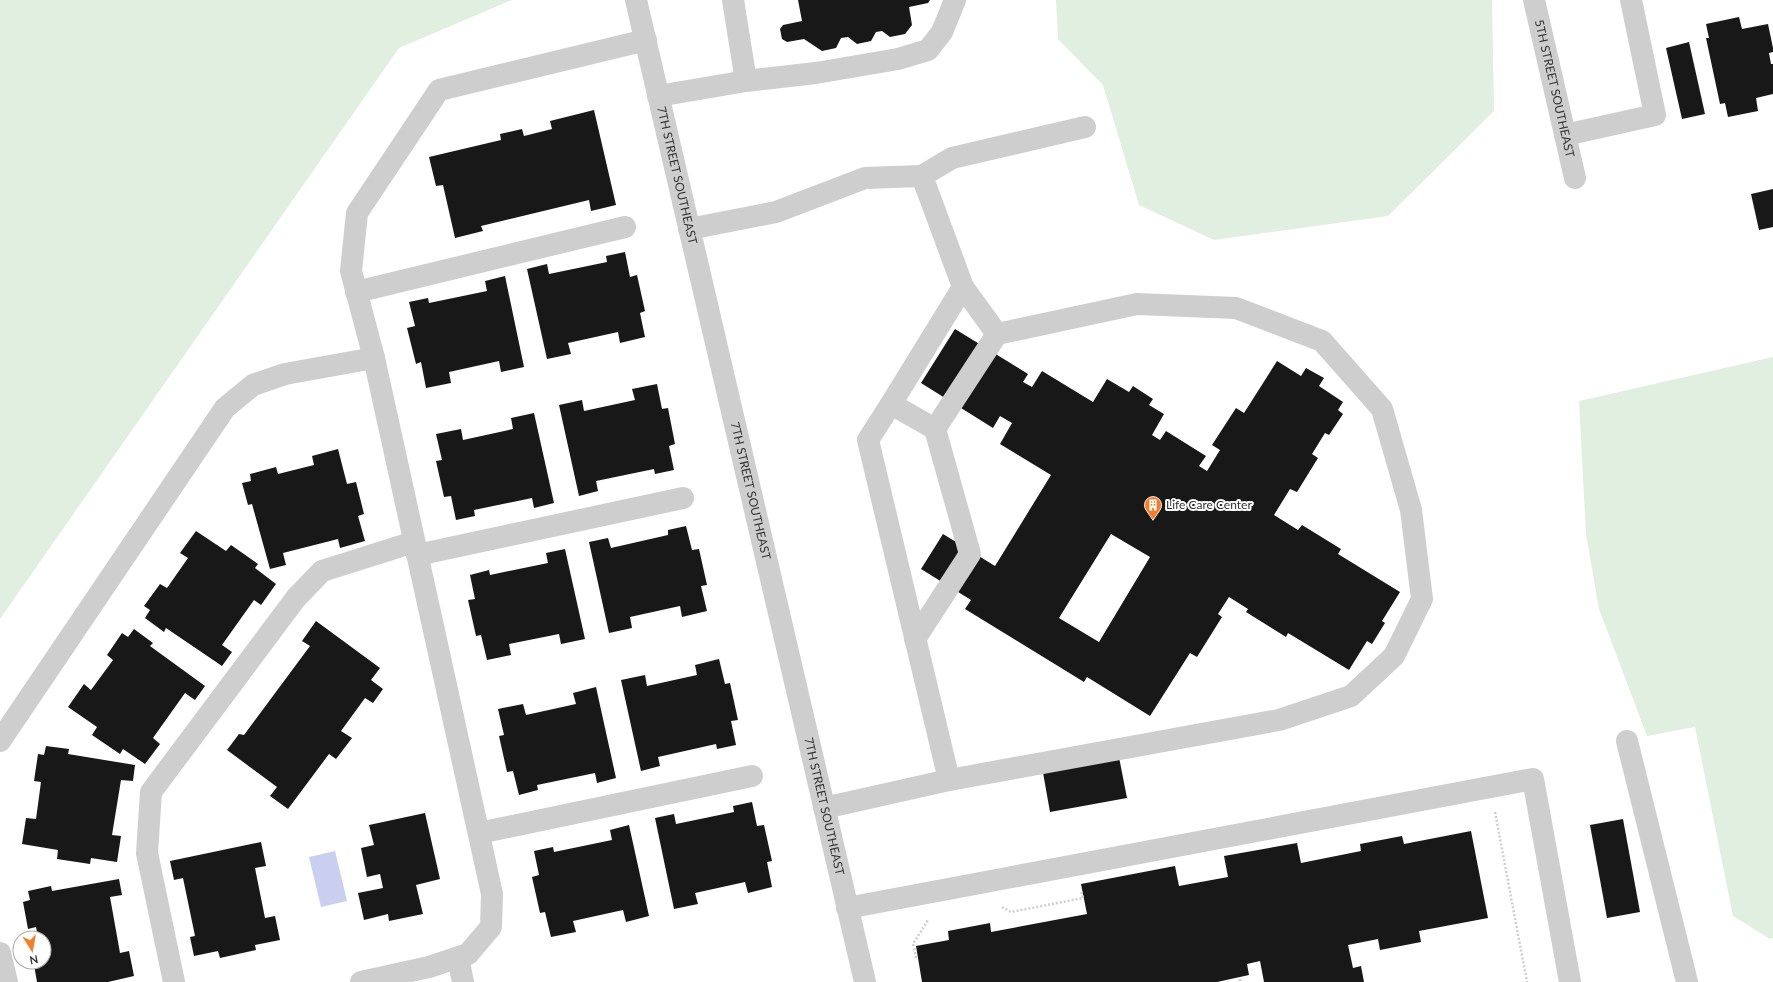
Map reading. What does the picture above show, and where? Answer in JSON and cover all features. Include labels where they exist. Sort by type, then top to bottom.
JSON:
[{"type":"street","name":"7TH STREET SOUTHEAST","points":[[636,0],[864,982]]},
{"type":"street","points":[[732,0],[746,81]]},
{"type":"street","points":[[658,96],[746,81],[816,73],[898,59],[928,50],[942,32],[956,0]]},
{"type":"street","name":"5TH STREET SOUTHEAST","points":[[1534,0],[1575,178]]},
{"type":"street","points":[[1565,135],[1655,115],[1631,0]]},
{"type":"street","points":[[361,982],[429,967],[468,954],[491,928],[492,894],[374,358],[351,271],[357,213],[439,90],[646,40]]},
{"type":"street","points":[[689,229],[776,212],[865,178],[922,176],[952,158],[1085,127]]},
{"type":"street","points":[[922,176],[963,288],[997,334]]},
{"type":"street","points":[[356,292],[625,227]]},
{"type":"street","points":[[949,780],[868,440],[963,288]]},
{"type":"street","points":[[824,808],[949,780],[1279,720],[1351,696],[1394,656],[1422,599],[1411,510],[1382,409],[1322,341],[1236,308],[1136,304],[997,334],[934,429]]},
{"type":"street","points":[[0,741],[225,408],[253,385],[285,374],[374,358]]},
{"type":"street","points":[[891,404],[934,429],[970,554],[915,639]]},
{"type":"street","points":[[174,982],[147,852],[151,792],[296,598],[322,571],[416,549],[683,498]]},
{"type":"street","points":[[1627,741],[1687,982]]},
{"type":"street","points":[[479,833],[752,776]]},
{"type":"street","points":[[847,908],[1533,779],[1570,982]]},
{"type":"street","points":[[0,952],[7,982]]},
{"type":"street","points":[[458,958],[463,982]]},
{"type":"path","points":[[1494,805],[1527,982]]},
{"type":"path","points":[[998,904],[1011,912],[1083,898],[1080,886]]},
{"type":"path","points":[[916,958],[913,944],[930,918]]},
{"type":"green space","points":[[0,0],[512,0],[399,48],[0,619]]},
{"type":"green space","points":[[1056,0],[1492,0],[1494,111],[1388,216],[1214,240],[1139,205],[1103,85],[1058,39]]},
{"type":"green space","points":[[1773,357],[1773,938],[1770,939],[1733,916],[1695,727],[1647,736],[1599,609],[1586,534],[1579,401]]},
{"type":"water","points":[[335,851],[347,901],[321,907],[309,857]]},
{"type":"building","points":[[798,0],[930,0],[928,3],[909,7],[912,25],[905,34],[890,37],[882,31],[876,32],[871,41],[857,44],[848,37],[841,38],[836,48],[822,51],[804,39],[787,42],[782,39],[780,29],[783,25],[802,21]]},
{"type":"building","points":[[1739,17],[1742,29],[1768,24],[1773,48],[1773,52],[1769,53],[1771,64],[1773,64],[1773,94],[1756,98],[1758,111],[1728,117],[1725,103],[1720,104],[1706,38],[1709,38],[1706,24]]},
{"type":"building","points":[[1689,42],[1705,114],[1682,119],[1666,48]]},
{"type":"building","points":[[594,110],[616,205],[591,211],[589,200],[481,226],[483,231],[455,238],[443,185],[436,186],[429,157],[501,140],[500,134],[522,129],[524,136],[552,129],[550,121]]},
{"type":"building","points":[[1773,189],[1773,227],[1759,230],[1751,194]]},
{"type":"building","points":[[625,252],[630,277],[637,275],[645,311],[640,313],[645,337],[620,343],[618,332],[568,343],[571,354],[547,359],[527,269],[547,264],[549,274],[607,262],[606,256]]},
{"type":"building","points":[[505,276],[524,367],[501,372],[499,361],[449,372],[451,383],[426,388],[421,362],[416,364],[407,328],[415,326],[409,302],[428,298],[429,303],[487,291],[485,281]]},
{"type":"building","name":"Life Care Center","points":[[955,329],[1028,374],[1023,382],[1032,387],[1042,371],[1093,402],[1107,379],[1129,392],[1133,386],[1153,399],[1149,405],[1164,414],[1152,435],[1160,440],[1166,431],[1206,456],[1199,466],[1207,471],[1220,450],[1212,445],[1236,408],[1244,413],[1277,361],[1301,376],[1306,368],[1324,378],[1319,386],[1343,402],[1338,410],[1343,414],[1329,435],[1325,433],[1312,454],[1318,458],[1297,492],[1290,489],[1274,515],[1298,530],[1302,525],[1341,549],[1338,554],[1400,592],[1382,621],[1385,623],[1372,644],[1367,641],[1349,670],[1288,633],[1286,637],[1246,612],[1248,609],[1229,597],[1218,614],[1222,617],[1197,657],[1190,653],[1150,716],[1087,677],[1084,682],[965,609],[971,600],[921,569],[943,534],[995,566],[1051,475],[1000,444],[1012,423],[1000,416],[993,428],[921,383]],"holes":[[[1111,534],[1150,557],[1099,642],[1059,618]]]},
{"type":"building","points":[[657,384],[662,409],[668,408],[675,444],[669,446],[674,470],[655,474],[654,469],[596,481],[598,491],[579,496],[559,405],[582,400],[584,411],[635,400],[632,389]]},
{"type":"building","points":[[534,413],[554,503],[534,508],[532,498],[474,510],[475,516],[456,520],[451,496],[444,497],[436,461],[442,460],[436,434],[461,429],[463,440],[513,429],[511,418]]},
{"type":"building","points":[[338,449],[347,484],[356,482],[364,514],[358,516],[365,541],[340,548],[338,539],[283,553],[286,565],[270,569],[252,504],[248,505],[242,483],[251,481],[250,474],[276,467],[278,474],[314,465],[312,456]]},
{"type":"building","points":[[686,526],[692,550],[699,549],[707,585],[701,586],[707,611],[682,617],[680,606],[630,617],[632,628],[609,633],[589,542],[608,538],[611,548],[668,535],[668,530]]},
{"type":"building","points":[[196,531],[226,551],[231,545],[258,564],[255,568],[276,584],[261,605],[254,600],[222,645],[232,652],[222,666],[166,628],[164,632],[145,618],[150,610],[144,606],[160,584],[167,588],[188,558],[180,553]]},
{"type":"building","points":[[565,549],[585,639],[561,644],[559,634],[509,644],[511,655],[487,660],[481,635],[476,636],[468,600],[475,599],[470,575],[489,570],[490,575],[548,563],[546,553]]},
{"type":"building","points":[[316,621],[380,668],[371,680],[383,689],[373,703],[365,698],[341,731],[352,738],[336,759],[329,754],[288,809],[270,796],[277,787],[227,750],[239,734],[244,735],[310,646],[302,641]]},
{"type":"building","points":[[134,629],[153,643],[150,646],[205,686],[195,700],[185,693],[153,738],[160,744],[145,764],[123,749],[120,754],[92,735],[97,727],[68,707],[84,684],[91,690],[113,660],[107,655],[122,633],[128,637]]},
{"type":"building","points":[[719,659],[725,684],[730,683],[738,720],[731,721],[736,745],[717,749],[716,744],[658,757],[660,766],[641,771],[621,680],[645,675],[647,686],[697,675],[695,665]]},
{"type":"building","points":[[596,687],[616,778],[597,783],[595,773],[537,785],[538,790],[519,795],[513,771],[507,772],[499,736],[504,735],[498,709],[523,704],[526,715],[576,704],[573,693]]},
{"type":"building","points":[[46,746],[69,749],[68,754],[135,765],[133,781],[121,780],[112,835],[121,836],[117,862],[91,858],[90,864],[57,859],[58,850],[22,844],[26,818],[36,819],[41,782],[34,781],[38,754],[44,755]]},
{"type":"building","points":[[1118,752],[1127,798],[1050,812],[1042,767]]},
{"type":"building","points":[[752,802],[757,826],[764,825],[772,861],[767,862],[772,887],[748,893],[745,882],[695,893],[698,904],[674,909],[655,818],[674,814],[676,824],[734,812],[733,806]]},
{"type":"building","points":[[425,813],[440,879],[416,885],[423,914],[389,921],[388,914],[364,920],[358,893],[383,888],[380,874],[367,877],[361,848],[374,845],[369,825]]},
{"type":"building","points":[[1623,819],[1640,912],[1607,918],[1590,825]]},
{"type":"building","points":[[629,825],[649,916],[626,922],[623,910],[573,921],[576,932],[551,937],[545,912],[540,913],[532,877],[539,875],[534,851],[553,847],[554,852],[612,840],[610,830]]},
{"type":"building","points":[[1471,831],[1488,918],[1419,931],[1421,942],[1380,950],[1378,939],[1348,945],[1353,968],[1361,966],[1364,982],[1264,982],[1260,961],[1247,964],[1249,975],[1217,982],[922,982],[916,946],[949,940],[948,931],[990,923],[991,932],[1087,914],[1081,884],[1175,866],[1179,886],[1228,877],[1224,856],[1297,843],[1301,863],[1361,851],[1360,844],[1402,836],[1404,844]]},
{"type":"building","points":[[261,842],[266,866],[255,868],[265,918],[275,916],[280,940],[255,945],[256,950],[220,958],[218,951],[194,956],[190,937],[195,936],[183,878],[174,880],[170,861]]},
{"type":"building","points":[[119,879],[122,895],[110,897],[120,953],[129,951],[134,976],[108,982],[37,982],[35,970],[52,970],[52,930],[37,930],[36,927],[28,929],[23,902],[30,900],[28,891],[51,886],[52,891]]},
{"type":"place","name":"Life Care Center","points":[[1153,520]]}]
